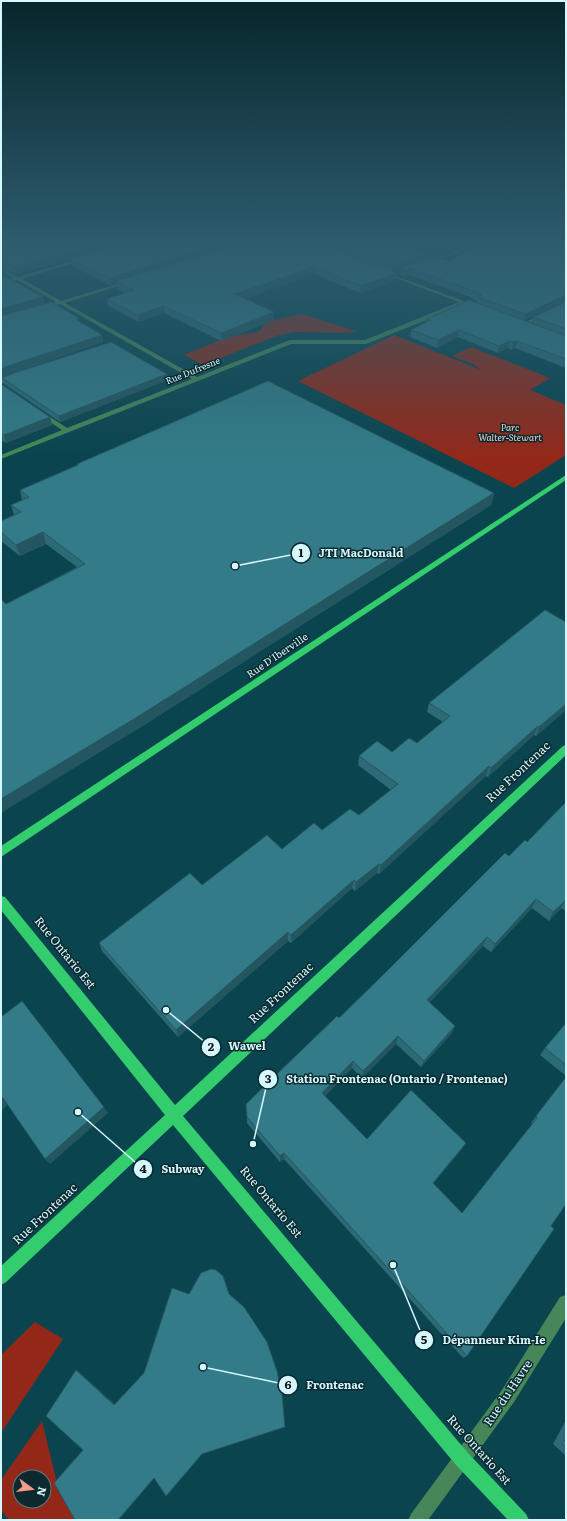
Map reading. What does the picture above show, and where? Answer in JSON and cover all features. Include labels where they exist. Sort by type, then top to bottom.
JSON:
[{"type":"main road","name":"Rue D'Iberville","points":[[1,852],[566,477]]},
{"type":"main road","name":"Rue Frontenac","points":[[1,1277],[566,749]]},
{"type":"main road","name":"Rue Ontario Est","points":[[1,901],[174,1115],[462,1458],[520,1520]]},
{"type":"street","points":[[82,316],[121,340],[197,379]]},
{"type":"street","name":"Rue Dufresne","points":[[1,456],[290,342],[366,342],[431,316]]},
{"type":"street","points":[[531,328],[520,324],[539,316]]},
{"type":"street","points":[[1,382],[24,372]]},
{"type":"street","points":[[34,408],[67,431]]},
{"type":"street","name":"Rue du Havre","points":[[417,1520],[508,1396],[566,1303]]},
{"type":"green space","points":[[293,316],[308,316],[356,331],[350,333],[294,332],[279,335],[203,365],[184,355],[230,336],[254,333],[261,330],[264,324]]},
{"type":"green space","name":"Parc Walter-Stewart","points":[[394,335],[481,370],[473,364],[452,356],[471,347],[550,378],[530,390],[566,405],[566,455],[514,488],[298,381]]},
{"type":"green space","points":[[35,1322],[63,1339],[1,1433],[1,1355]]},
{"type":"green space","points":[[42,1421],[57,1483],[78,1520],[9,1520],[1,1510],[1,1480]]},
{"type":"building","points":[[1,316],[75,316],[79,318],[77,320],[102,335],[1,369]]},
{"type":"building","points":[[185,316],[264,316],[221,333]]},
{"type":"building","points":[[433,316],[512,316],[566,336],[566,359],[517,341],[509,341],[499,346],[459,330],[438,340],[411,330],[430,320],[426,319]]},
{"type":"building","points":[[566,316],[566,329],[533,317]]},
{"type":"building","points":[[111,342],[167,374],[59,416],[2,378],[11,374]]},
{"type":"building","points":[[268,381],[494,493],[134,719],[1,799],[1,599],[6,604],[85,564],[43,532],[16,545],[1,532],[1,521],[21,512],[11,505],[29,497],[20,490]]},
{"type":"building","points":[[1,384],[50,417],[4,435],[1,433]]},
{"type":"building","points":[[545,610],[566,622],[566,704],[539,727],[538,726],[491,768],[489,766],[381,865],[379,864],[356,882],[354,880],[291,935],[288,932],[176,1030],[99,943],[190,873],[202,885],[267,835],[282,849],[314,823],[322,830],[350,809],[359,815],[398,784],[359,756],[377,741],[392,752],[409,738],[417,743],[450,716],[429,703]]},
{"type":"building","points":[[566,802],[566,900],[553,912],[536,899],[495,944],[487,937],[427,1000],[455,1026],[424,1061],[398,1036],[363,1071],[353,1061],[322,1093],[367,1139],[411,1090],[466,1143],[433,1183],[462,1213],[537,1118],[536,1116],[566,1077],[566,1204],[551,1226],[554,1229],[467,1356],[284,1153],[280,1156],[247,1117],[246,1104],[337,1016],[339,1018],[505,853],[509,856],[525,840],[527,842]]},
{"type":"building","points":[[22,1001],[104,1107],[45,1159],[3,1098],[1,1100],[1,1017]]},
{"type":"building","points":[[566,1023],[566,1065],[545,1048]]},
{"type":"building","points":[[211,1269],[216,1270],[223,1276],[229,1294],[244,1307],[267,1342],[277,1371],[282,1394],[285,1427],[202,1454],[166,1496],[154,1478],[118,1520],[75,1520],[54,1483],[83,1450],[46,1416],[76,1370],[114,1405],[144,1373],[172,1288],[189,1294],[201,1273]]},
{"type":"building","points":[[566,1438],[566,1447],[562,1444]]},
{"type":"place","name":"JTI MacDonald","points":[[235,566]]},
{"type":"place","name":"Wawel","points":[[166,1010]]},
{"type":"place","name":"Subway","points":[[78,1112]]},
{"type":"place","name":"Station Frontenac (Ontario / Frontenac)","points":[[253,1144]]},
{"type":"place","name":"Dépanneur Kim-Ie","points":[[393,1265]]},
{"type":"place","name":"Frontenac","points":[[203,1367]]}]
